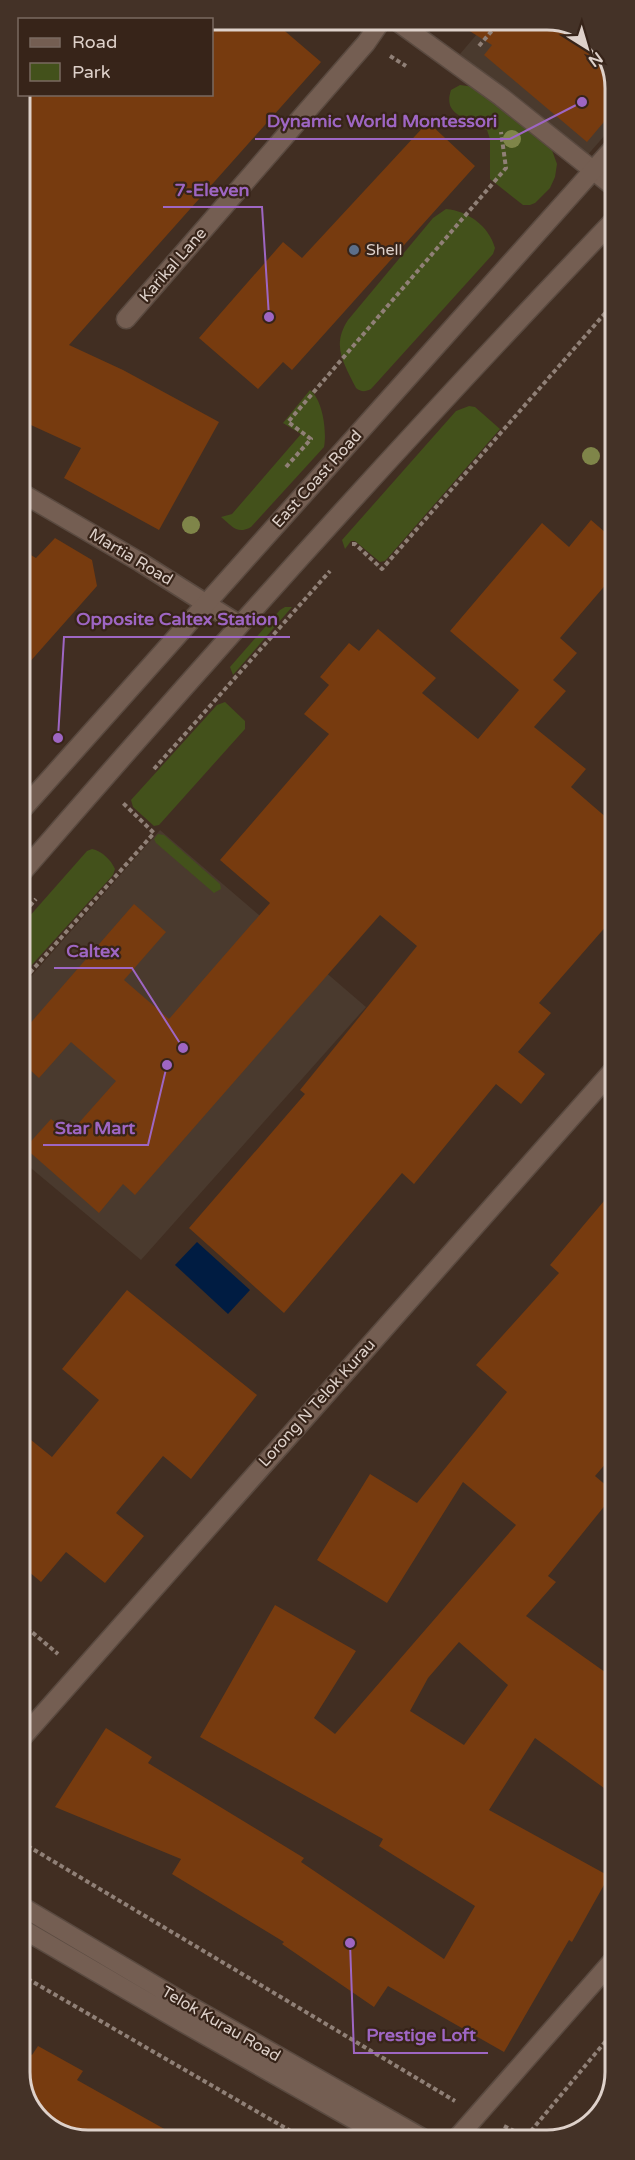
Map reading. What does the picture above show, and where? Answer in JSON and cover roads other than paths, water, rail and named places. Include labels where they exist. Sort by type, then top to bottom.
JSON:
[{"type":"street","name":"Karikal Lane","points":[[126,319],[375,30]]},
{"type":"street","points":[[409,30],[605,180]]},
{"type":"street","name":"East Coast Road","points":[[30,801],[605,158]]},
{"type":"street","points":[[30,864],[315,540],[482,357],[605,229]]},
{"type":"street","name":"Martia Road","points":[[30,498],[240,624]]},
{"type":"street","name":"Lorong N Telok Kurau","points":[[30,1729],[605,1079]]},
{"type":"street","name":"Telok Kurau Road","points":[[30,1911],[183,2002],[408,2130]]},
{"type":"street","name":"Telok Kurau Road","points":[[30,1933],[372,2130]]},
{"type":"street","points":[[464,2130],[605,1969]]},
{"type":"water","points":[[197,1242],[250,1290],[228,1314],[175,1265]]},
{"type":"place","name":"Dynamic World Montessori","points":[[582,102]]},
{"type":"place","name":"Shell","points":[[354,250]]},
{"type":"place","name":"7-Eleven","points":[[269,317]]},
{"type":"place","name":"Opposite Caltex Station","points":[[58,738]]},
{"type":"place","name":"Caltex","points":[[183,1048]]},
{"type":"place","name":"Star Mart","points":[[167,1065]]},
{"type":"place","name":"Prestige Loft","points":[[350,1943]]}]
